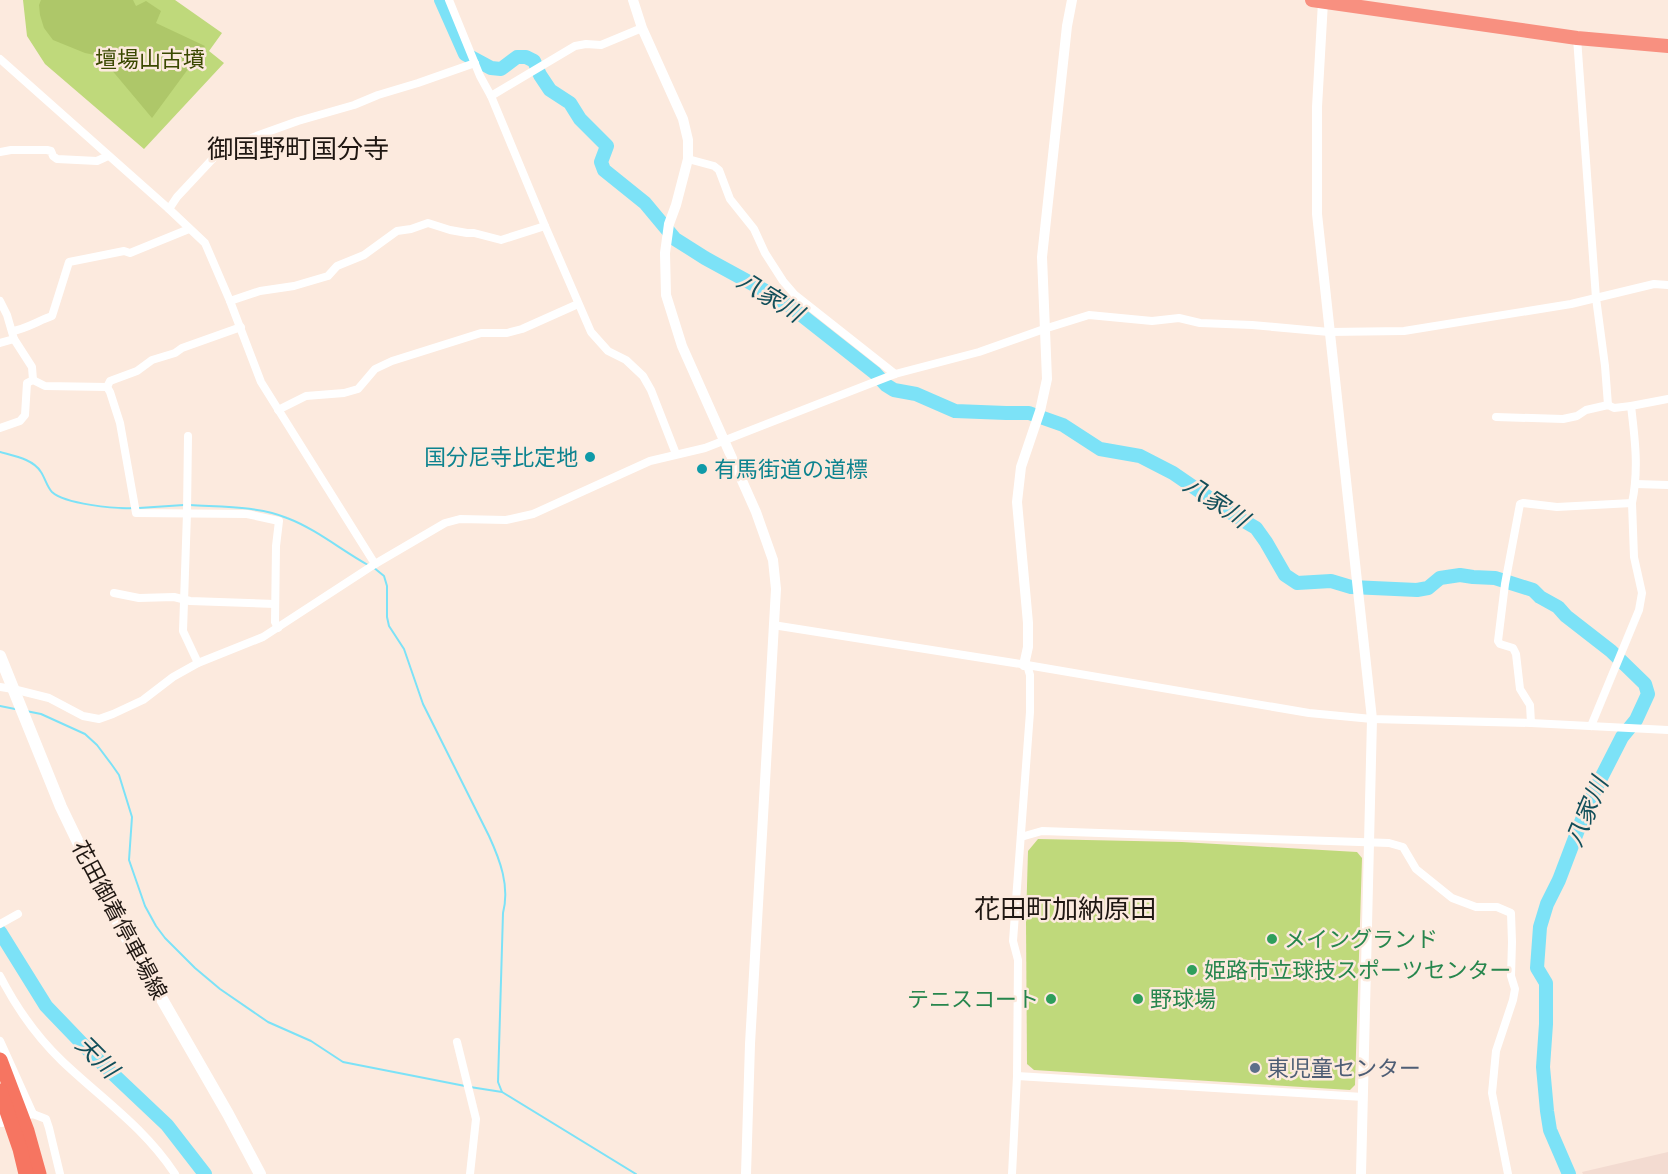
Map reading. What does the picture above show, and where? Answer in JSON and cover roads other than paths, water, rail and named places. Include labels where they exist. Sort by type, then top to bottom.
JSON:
[{"type":"highway","points":[[1322,1],[1577,38],[1668,46]]},
{"type":"highway","points":[[0,1060],[21,1132],[26,1174]]},
{"type":"highway","points":[[0,1091],[39,1174]]},
{"type":"main road","name":"花田御着停車場線","points":[[0,656],[61,807],[102,892],[260,1174]]},
{"type":"street","points":[[449,0],[591,332],[608,351],[626,360],[643,376],[651,390],[676,454]]},
{"type":"street","points":[[633,0],[642,28],[683,119],[688,140],[688,159],[669,224],[666,295],[682,346],[756,512],[773,560],[776,589],[750,1044],[746,1174]]},
{"type":"street","points":[[1012,1174],[1017,1076],[1018,960],[1013,941],[1030,712],[1030,675],[1026,665],[1028,623],[1017,502],[1021,467],[1040,411],[1047,379],[1042,257],[1067,26],[1072,0]]},
{"type":"street","points":[[1322,1],[1317,107],[1317,214],[1372,719],[1361,1174]]},
{"type":"street","points":[[491,96],[575,46],[600,45],[642,28]]},
{"type":"street","points":[[1577,38],[1596,298],[1608,405]]},
{"type":"street","points":[[0,58],[205,243],[241,327],[261,382],[375,564]]},
{"type":"street","points":[[169,209],[177,197],[220,151],[298,121],[354,105],[475,63]]},
{"type":"street","points":[[0,152],[47,150],[51,151],[57,159],[97,161],[108,156]]},
{"type":"street","points":[[688,159],[714,166],[719,170],[730,199],[754,229],[765,253],[795,295],[895,374]]},
{"type":"street","points":[[230,301],[260,291],[294,286],[328,276],[337,266],[364,255],[397,231],[428,223],[450,230],[501,240],[544,226]]},
{"type":"street","points":[[0,343],[18,330],[52,316],[69,262],[124,251],[130,253],[189,229]]},
{"type":"street","points":[[0,687],[15,694],[49,698],[83,716],[99,719],[143,700],[172,678],[198,663],[263,637],[375,564],[446,523],[460,519],[506,520],[533,514],[650,461],[705,448],[895,374],[979,352],[1044,328],[1089,315],[1152,321],[1179,318],[1200,323],[1329,332],[1404,331],[1571,304],[1654,284],[1668,285]]},
{"type":"street","points":[[0,302],[13,335],[32,367],[33,380]]},
{"type":"street","points":[[278,410],[306,396],[344,393],[358,389],[375,369],[392,361],[481,333],[507,333],[522,329],[578,304]]},
{"type":"street","points":[[107,387],[111,381],[137,371],[152,360],[241,327]]},
{"type":"street","points":[[33,380],[45,386],[107,387]]},
{"type":"street","points":[[0,428],[20,421],[25,415],[27,383],[33,380]]},
{"type":"street","points":[[107,387],[120,423],[136,513],[247,514],[279,521],[275,604],[275,622],[278,628]]},
{"type":"street","points":[[1496,417],[1563,419],[1608,405],[1614,408],[1668,399]]},
{"type":"street","points":[[1591,726],[1639,610],[1642,593],[1634,557],[1632,503],[1636,484],[1636,446],[1631,406]]},
{"type":"street","points":[[188,436],[183,632],[198,663]]},
{"type":"street","points":[[1636,484],[1668,485]]},
{"type":"street","points":[[1531,723],[1530,705],[1520,689],[1516,654],[1513,648],[1500,644],[1498,641],[1505,584],[1520,504],[1557,507],[1632,503]]},
{"type":"street","points":[[114,593],[190,601],[275,604]]},
{"type":"street","points":[[773,625],[1309,713],[1372,719],[1531,723],[1668,730]]},
{"type":"street","points":[[1022,837],[1042,831],[1389,843],[1402,848],[1416,869],[1452,898],[1476,907],[1497,907],[1511,913],[1511,976],[1515,989],[1496,1051],[1492,1093],[1508,1174]]},
{"type":"street","points":[[0,924],[18,914]]},
{"type":"street","points":[[0,976],[12,999],[60,1060],[128,1119],[156,1148],[175,1174]]},
{"type":"street","points":[[0,1041],[33,1114]]},
{"type":"street","points":[[457,1042],[476,1119],[470,1174]]},
{"type":"street","points":[[1017,1076],[1363,1097]]},
{"type":"street","points":[[0,1118],[2,1123],[33,1114],[46,1119],[60,1174]]},
{"type":"waterway","name":"八家川","points":[[441,0],[465,54],[491,68],[501,69],[517,57],[526,57],[534,61],[550,90],[570,103],[580,119],[607,146],[601,162],[604,170],[645,203],[675,239],[795,310],[894,390],[916,394],[955,411],[1029,413],[1063,425],[1100,449],[1140,456],[1173,473],[1256,528],[1285,575],[1297,583],[1331,581],[1351,587],[1417,590],[1428,588],[1440,578],[1460,575],[1495,578],[1533,590],[1540,597],[1558,607],[1566,616],[1611,651],[1645,684],[1648,694],[1636,720],[1622,737],[1586,809],[1559,880],[1547,904],[1540,927],[1537,968],[1546,983],[1543,1067],[1547,1111],[1550,1130],[1569,1174]]},
{"type":"waterway","points":[[0,452],[33,464],[41,472],[50,490],[58,496],[91,505],[133,508]]},
{"type":"waterway","points":[[139,508],[184,505]]},
{"type":"waterway","points":[[190,505],[239,508],[276,514],[308,528],[368,565]]},
{"type":"waterway","points":[[373,567],[384,576],[387,586],[389,626],[404,649],[423,704],[489,836],[503,873],[505,903],[498,1082],[502,1092]]},
{"type":"waterway","points":[[0,706],[15,709]]},
{"type":"waterway","points":[[26,711],[41,714],[85,734],[97,745],[119,775],[132,817],[129,860],[145,906],[165,938],[195,968],[220,989],[268,1022],[311,1041],[343,1062],[465,1086]]},
{"type":"waterway","name":"天川","points":[[0,932],[46,1006],[94,1056],[167,1125],[205,1174]]},
{"type":"waterway","points":[[470,1087],[502,1092],[636,1174]]},
{"type":"place","name":"国分尼寺比定地","points":[[590,457]]},
{"type":"place","name":"有馬街道の道標","points":[[702,469]]},
{"type":"place","name":"メイングランド","points":[[1272,939]]},
{"type":"place","name":"姫路市立球技スポーツセンター","points":[[1192,970]]},
{"type":"place","name":"テニスコート","points":[[1051,999]]},
{"type":"place","name":"野球場","points":[[1138,999]]},
{"type":"place","name":"東児童センター","points":[[1255,1068]]},
{"type":"district","name":"御国野町国分寺","points":[[298,149]]},
{"type":"district","name":"花田町加納原田","points":[[1065,909]]},
{"type":"park label","name":"壇場山古墳","points":[[150,59]]}]
